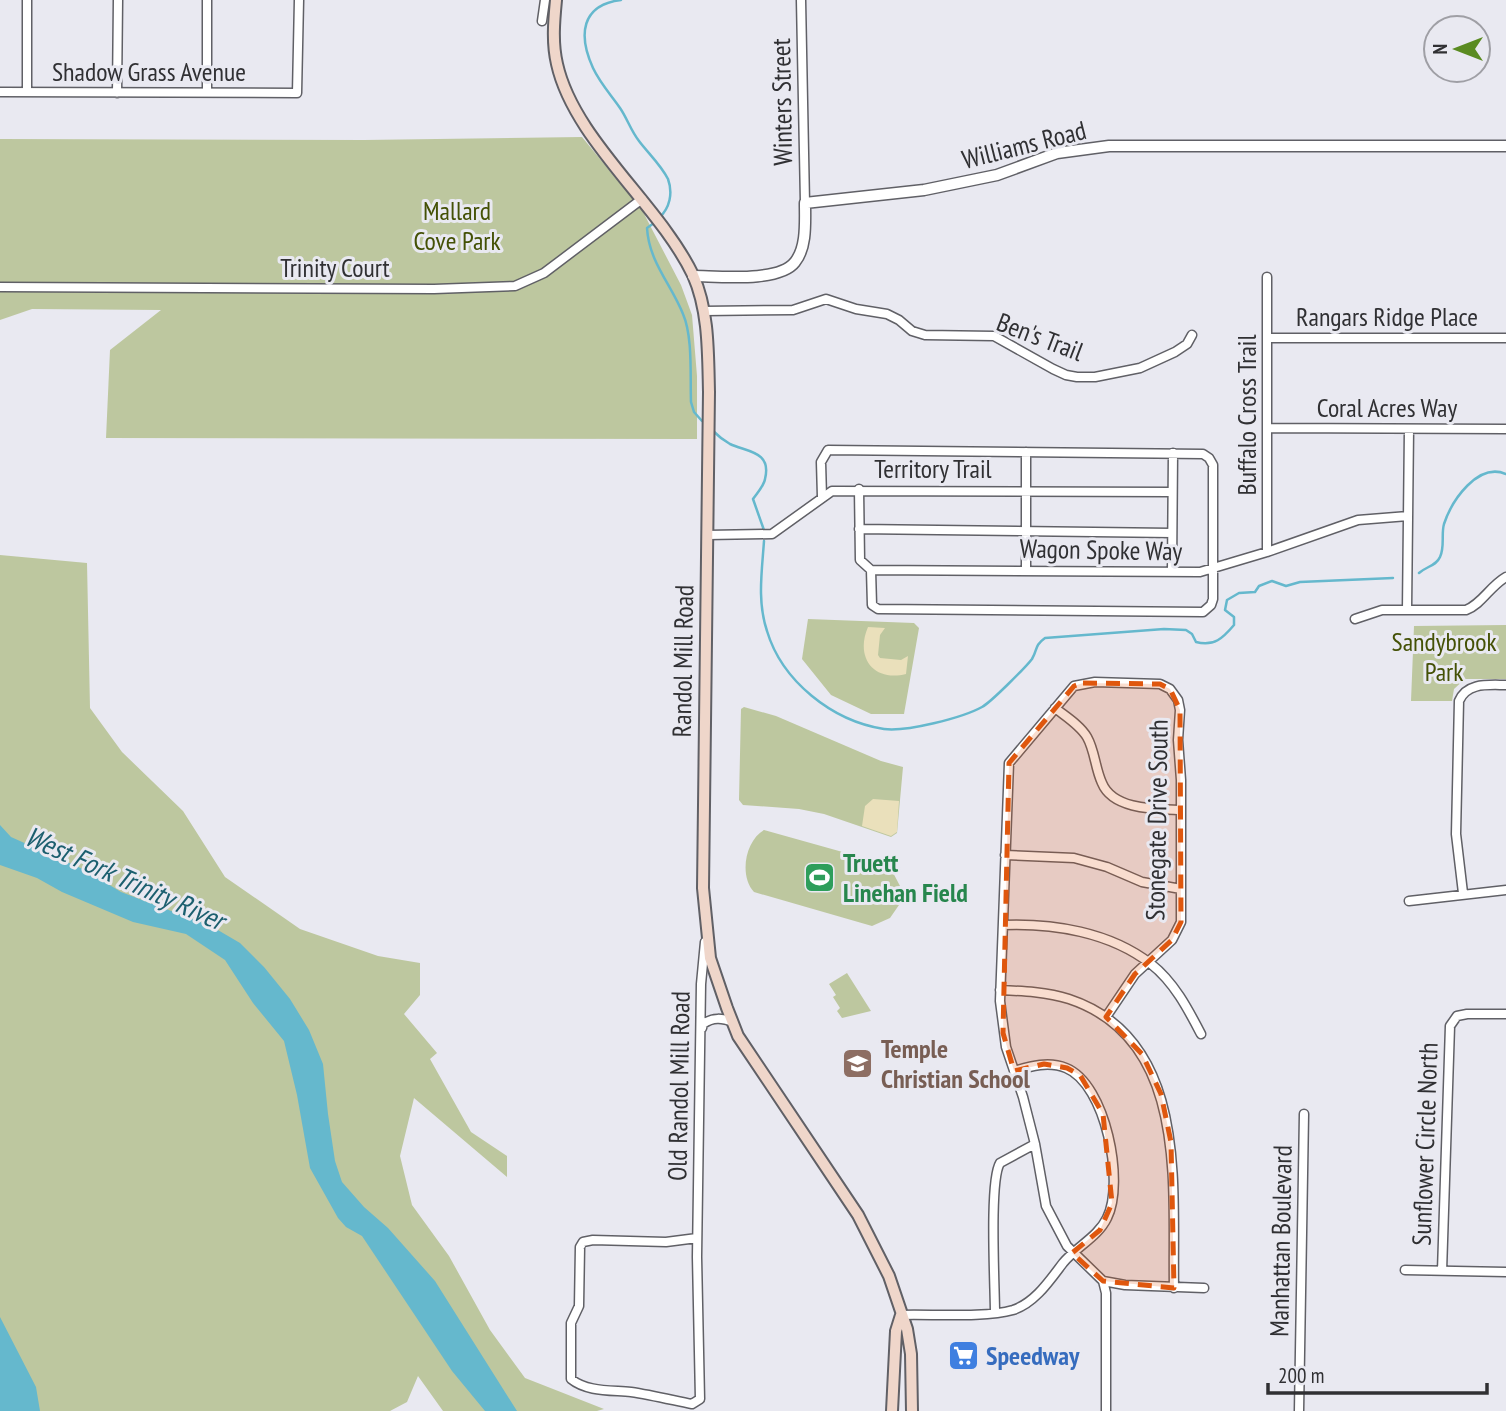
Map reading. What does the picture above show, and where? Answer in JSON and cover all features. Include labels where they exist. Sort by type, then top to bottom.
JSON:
[{"type":"main road","name":"Randol Mill Road","points":[[556,0],[557,65],[568,96],[587,127],[663,227],[693,276],[704,311],[709,360],[703,888],[706,936],[713,968],[733,1022],[748,1052],[870,1237],[889,1276],[907,1329],[911,1354],[912,1411]]},
{"type":"main road","name":"Randol Mill Road","points":[[892,1411],[896,1331],[901,1315]]},
{"type":"street","points":[[27,0],[27,92]]},
{"type":"street","points":[[117,93],[118,0]]},
{"type":"street","points":[[207,0],[207,92]]},
{"type":"street","name":"Shadow Grass Avenue","points":[[0,92],[297,93],[299,0]]},
{"type":"street","points":[[542,20],[545,0]]},
{"type":"street","name":"Winters Street","points":[[802,0],[804,203]]},
{"type":"street","name":"Williams Road","points":[[804,203],[924,190],[998,176],[1057,153],[1109,146],[1506,146]]},
{"type":"street","name":"Trinity Court","points":[[0,287],[434,289],[516,286],[544,273],[642,199]]},
{"type":"street","points":[[693,276],[757,276],[788,269],[797,261],[803,244],[804,203]]},
{"type":"street","name":"Buffalo Cross Trail","points":[[1267,277],[1267,552]]},
{"type":"street","name":"Ben's Trail","points":[[704,311],[793,310],[826,299],[856,309],[887,314],[900,320],[912,331],[925,335],[994,336],[1053,369],[1077,377],[1105,376],[1140,368],[1175,352],[1187,344],[1192,335]]},
{"type":"street","name":"Rangars Ridge Place","points":[[1268,338],[1506,338]]},
{"type":"street","name":"Coral Acres Way","points":[[1268,428],[1506,429]]},
{"type":"street","points":[[1407,610],[1409,429]]},
{"type":"street","points":[[822,497],[821,462],[828,450],[1203,454],[1213,465],[1213,599],[1203,612],[878,609],[872,605],[870,599],[871,570],[860,560],[859,489]]},
{"type":"street","points":[[1026,452],[1026,570]]},
{"type":"street","points":[[1172,571],[1173,453]]},
{"type":"street","name":"Territory Trail","points":[[707,535],[772,534],[832,491],[1172,492]]},
{"type":"street","name":"Wagon Spoke Way","points":[[871,570],[1200,572],[1358,520],[1408,516]]},
{"type":"street","points":[[859,529],[1172,533]]},
{"type":"street","points":[[1355,619],[1382,610],[1466,610],[1475,607],[1496,583],[1506,577]]},
{"type":"street","name":"Stonegate Drive South","points":[[1055,708],[1074,686],[1083,683],[1139,682],[1166,687],[1178,700],[1180,710],[1178,740],[1181,922],[1178,932],[1135,974],[1107,1017]]},
{"type":"street","points":[[1463,893],[1456,834],[1459,701],[1461,695],[1473,687],[1504,684]]},
{"type":"street","points":[[1180,810],[1155,810],[1112,796],[1102,785],[1086,735],[1055,708],[1009,763],[1000,990],[1003,1033],[1035,1144],[1046,1206],[1072,1253],[1103,1281],[1125,1285],[1204,1289]]},
{"type":"street","points":[[1005,855],[1074,858],[1107,867],[1142,882],[1181,889]]},
{"type":"street","points":[[1409,901],[1506,890]]},
{"type":"street","points":[[1003,925],[1046,926],[1089,934],[1148,962],[1182,998],[1201,1034]]},
{"type":"street","name":"Old Randol Mill Road","points":[[697,1238],[666,1242],[583,1242],[580,1247],[579,1306],[571,1323],[571,1379],[577,1384],[609,1391],[630,1392],[692,1404],[700,1399],[697,1238],[701,984],[706,936]]},
{"type":"street","points":[[1000,990],[1033,992],[1068,999],[1107,1017],[1142,1054],[1161,1094],[1171,1142],[1174,1288]]},
{"type":"street","name":"Sunflower Circle North","points":[[1442,1271],[1449,1033],[1457,1016],[1506,1014]]},
{"type":"street","points":[[700,1031],[704,1024],[713,1019],[733,1022]]},
{"type":"street","points":[[901,1315],[995,1313],[1023,1306],[1042,1290],[1072,1253],[1100,1230],[1112,1203],[1109,1137],[1103,1114],[1080,1075],[1067,1068],[1044,1064],[1014,1071]]},
{"type":"street","name":"Manhattan Boulevard","points":[[1298,1411],[1304,1114]]},
{"type":"street","points":[[995,1313],[994,1198],[997,1169],[1000,1163],[1035,1144]]},
{"type":"street","points":[[1405,1270],[1506,1272]]},
{"type":"street","points":[[1103,1281],[1105,1411]]},
{"type":"highlighted area","points":[[1083,683],[1160,684],[1170,689],[1180,710],[1181,922],[1172,940],[1135,974],[1106,1017],[1142,1054],[1161,1094],[1171,1142],[1174,1288],[1103,1281],[1072,1253],[1100,1230],[1112,1203],[1103,1114],[1080,1075],[1067,1068],[1044,1064],[1014,1071],[1003,1033],[1009,763],[1074,686]]},
{"type":"green space","name":"Mallard Cove Park","points":[[582,137],[642,210],[681,285],[692,315],[697,376],[697,439],[106,438],[110,350],[161,310],[32,309],[0,320],[0,139],[364,140]]},
{"type":"green space","points":[[0,555],[87,563],[90,708],[122,752],[183,811],[225,877],[300,929],[378,956],[420,963],[420,995],[404,1014],[437,1053],[430,1059],[471,1132],[507,1156],[507,1177],[414,1098],[400,1156],[412,1205],[449,1256],[490,1330],[525,1378],[604,1409],[443,1411],[418,1376],[407,1402],[390,1411],[0,1411]]},
{"type":"green space","points":[[808,619],[914,623],[919,628],[904,714],[871,714],[831,695],[802,659]]},
{"type":"green space","name":"Sandybrook Park","points":[[1506,625],[1506,679],[1465,679],[1454,689],[1452,701],[1411,701],[1414,626]]},
{"type":"green space","points":[[744,707],[776,716],[881,761],[903,767],[897,833],[891,837],[824,814],[799,809],[743,805],[739,800],[741,709]]},
{"type":"green space","name":"Truett Linehan Field","points":[[764,830],[889,865],[900,886],[899,905],[890,918],[872,926],[754,892],[747,877],[746,859],[752,842]]},
{"type":"green space","points":[[847,973],[871,1011],[842,1018],[837,1011],[840,1008],[833,997],[836,995],[829,984]]},
{"type":"sand","points":[[868,627],[885,628],[880,635],[880,658],[901,660],[908,656],[906,674],[884,674],[870,665],[864,648]]},
{"type":"sand","points":[[873,799],[899,801],[897,832],[891,836],[862,826],[865,806]]},
{"type":"water","points":[[0,825],[11,837],[85,870],[121,892],[211,926],[240,943],[264,967],[290,999],[309,1030],[323,1064],[335,1161],[342,1182],[435,1281],[517,1411],[485,1411],[452,1371],[362,1236],[346,1227],[338,1218],[310,1168],[284,1041],[253,1003],[225,960],[186,934],[133,922],[62,892],[37,878],[0,865]]},
{"type":"water","points":[[0,1317],[36,1387],[40,1411],[0,1411]]},
{"type":"waterway","points":[[621,0],[608,3],[591,15],[586,23],[585,44],[599,79],[636,137],[668,179],[670,200],[659,218]]},
{"type":"waterway","points":[[654,223],[647,228],[649,240],[656,262],[686,323],[690,345],[691,402],[694,412],[702,421]]},
{"type":"waterway","points":[[712,430],[730,444],[756,454],[765,463],[764,482],[753,499],[765,533]]},
{"type":"waterway","points":[[1419,573],[1440,557],[1444,524],[1460,494],[1476,478],[1486,473],[1506,474]]},
{"type":"waterway","points":[[764,541],[762,608],[767,631],[784,666],[797,682],[828,708],[865,725],[884,729],[934,723],[982,707],[1028,663],[1045,638],[1164,629],[1186,630],[1196,642],[1208,643],[1222,637],[1234,625],[1234,617],[1225,610],[1227,600],[1239,593],[1255,592],[1259,586],[1272,581],[1286,586],[1300,582],[1393,578]]},
{"type":"place","name":"Truett Linehan Field","points":[[820,878]]},
{"type":"place","name":"Temple Christian School","points":[[858,1064]]},
{"type":"place","name":"Speedway","points":[[963,1356]]},
{"type":"water label","name":"West Fork Trinity River","points":[[125,878]]}]
